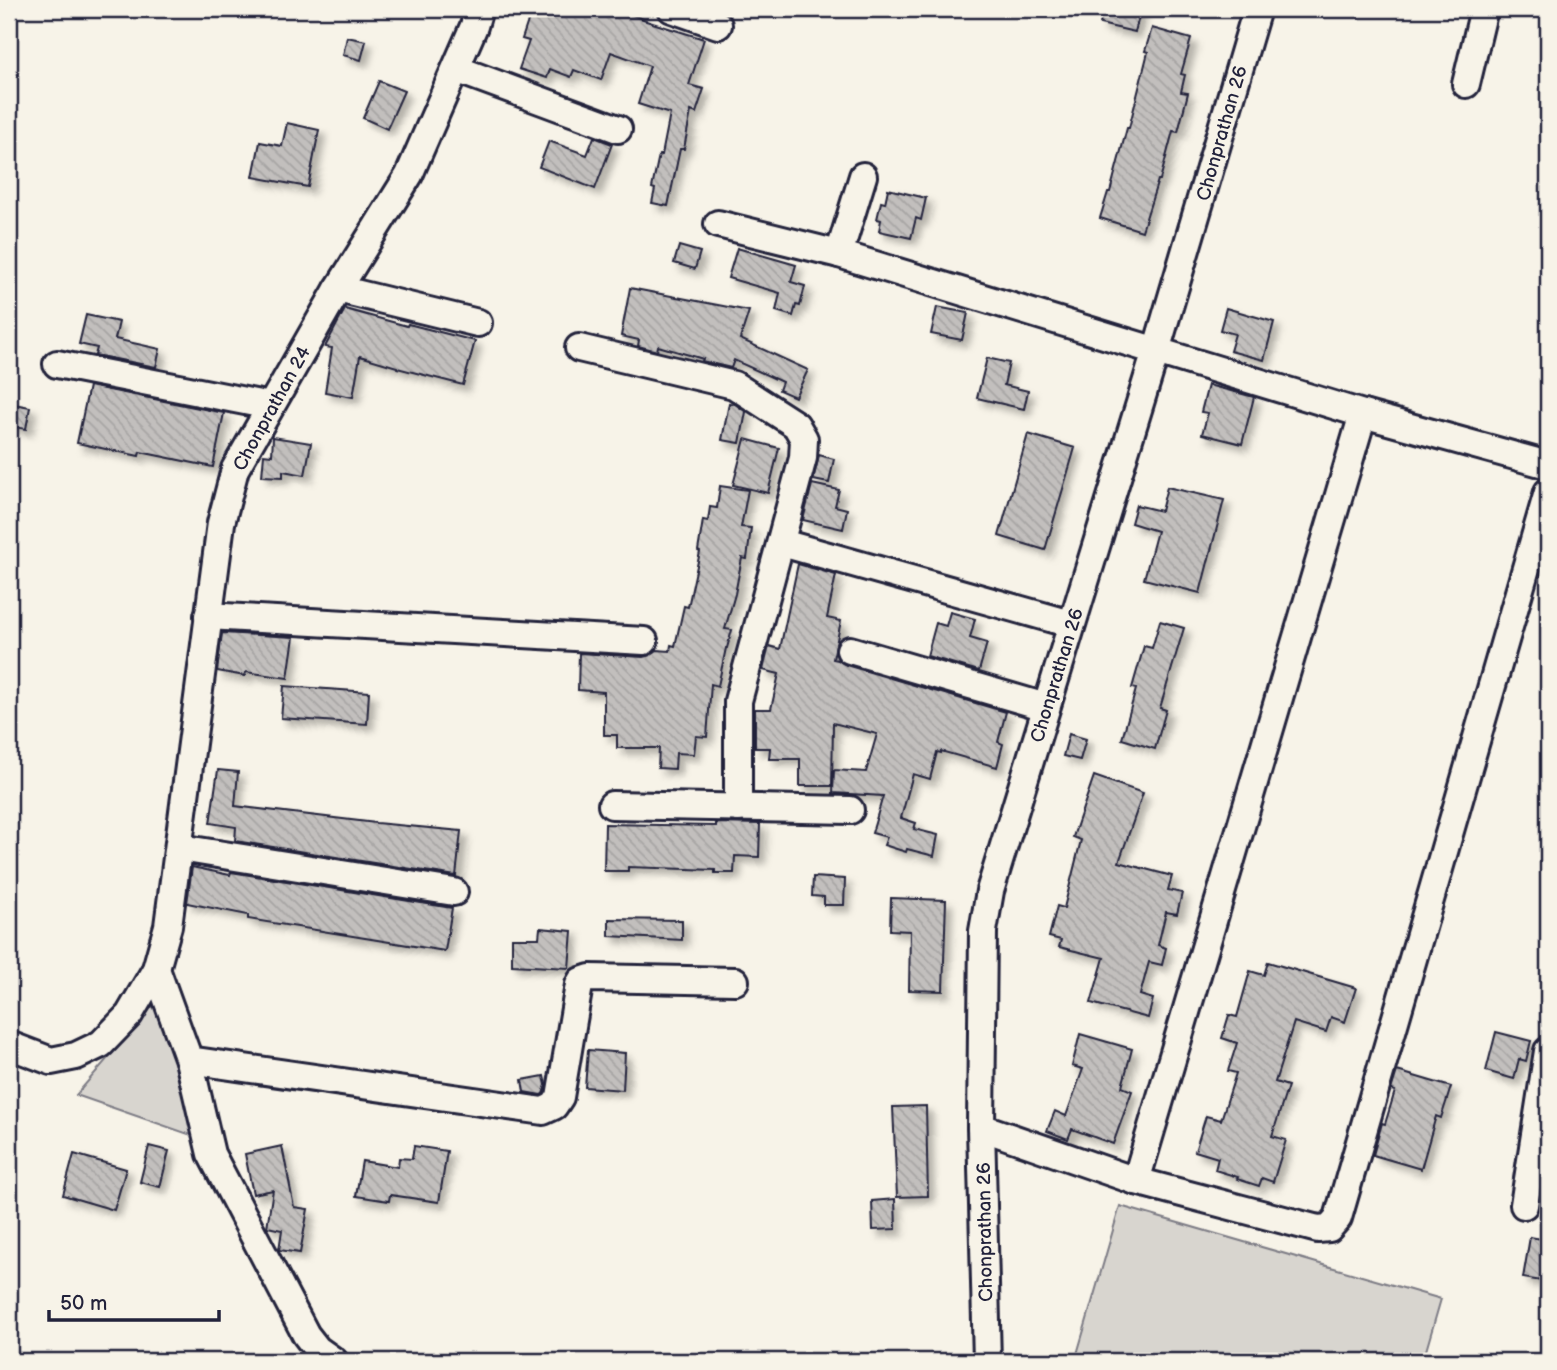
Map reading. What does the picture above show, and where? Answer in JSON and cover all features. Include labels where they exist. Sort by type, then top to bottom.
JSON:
[{"type":"street","name":"Chonprathan 24","points":[[9,1045],[51,1061],[76,1056],[101,1044],[129,1015],[156,969],[168,926],[180,848],[193,725],[221,523],[235,469],[338,289],[409,174],[456,69],[479,9]]},
{"type":"street","points":[[672,9],[718,25]]},
{"type":"street","name":"Chonprathan 26","points":[[987,1361],[981,1127],[983,931],[990,891],[1156,351],[1257,9]]},
{"type":"street","points":[[1466,84],[1484,9]]},
{"type":"street","points":[[456,69],[618,129]]},
{"type":"street","points":[[839,254],[863,176]]},
{"type":"street","points":[[718,224],[839,254],[1363,414],[1548,465]]},
{"type":"street","points":[[338,289],[478,323]]},
{"type":"street","points":[[579,348],[734,385],[796,425],[804,439],[803,458],[782,543],[738,701],[738,808]]},
{"type":"street","points":[[57,363],[270,406]]},
{"type":"street","points":[[1136,1181],[1363,414]]},
{"type":"street","points":[[981,1127],[1136,1181],[1318,1229],[1329,1228],[1338,1218],[1548,492]]},
{"type":"street","points":[[782,543],[1071,624]]},
{"type":"street","points":[[208,616],[644,640]]},
{"type":"street","points":[[850,650],[1046,706]]},
{"type":"street","points":[[612,805],[850,810]]},
{"type":"street","points":[[180,848],[454,892]]},
{"type":"street","points":[[156,969],[189,1060],[211,1154],[306,1335],[317,1349],[334,1361]]},
{"type":"street","points":[[189,1060],[543,1111],[554,1106],[560,1097],[581,981],[590,978],[735,981]]},
{"type":"street","points":[[1524,1205],[1548,1051]]},
{"type":"shaded area","points":[[158,1000],[194,1136],[76,1095]]},
{"type":"shaded area","points":[[1120,1206],[1441,1299],[1423,1361],[1075,1361]]},
{"type":"building","points":[[532,9],[616,9],[704,39],[689,85],[704,89],[696,113],[691,111],[684,149],[680,149],[668,206],[652,203],[655,189],[652,188],[670,114],[638,104],[650,66],[611,52],[601,80],[574,70],[571,77],[550,69],[547,78],[519,69],[529,41],[522,39]]},
{"type":"building","points":[[1104,9],[1141,9],[1135,32],[1100,24]]},
{"type":"building","points":[[1152,28],[1191,39],[1181,74],[1185,75],[1181,92],[1188,93],[1178,132],[1173,131],[1142,231],[1100,218],[1129,128]]},
{"type":"building","points":[[347,37],[366,41],[361,60],[343,55]]},
{"type":"building","points":[[379,81],[404,91],[387,129],[363,118]]},
{"type":"building","points":[[287,123],[319,130],[308,187],[253,177],[260,142],[282,146]]},
{"type":"building","points":[[594,137],[612,144],[595,189],[539,167],[549,141],[587,155]]},
{"type":"building","points":[[888,189],[926,198],[921,220],[916,218],[911,238],[879,231],[881,220],[877,219]]},
{"type":"building","points":[[679,246],[700,252],[695,269],[674,263]]},
{"type":"building","points":[[737,248],[796,265],[791,282],[805,286],[800,306],[796,305],[793,316],[776,311],[780,293],[728,278]]},
{"type":"building","points":[[630,288],[749,311],[740,339],[808,370],[795,397],[779,390],[782,382],[734,360],[731,368],[658,346],[657,351],[638,346],[639,340],[621,336]]},
{"type":"building","points":[[937,307],[968,313],[962,340],[931,334]]},
{"type":"building","points":[[1226,308],[1274,322],[1264,360],[1230,351],[1235,334],[1220,330]]},
{"type":"building","points":[[345,309],[475,341],[463,385],[360,356],[353,397],[325,392],[332,348],[325,347]]},
{"type":"building","points":[[86,315],[119,322],[115,339],[160,349],[156,367],[95,355],[97,348],[79,344]]},
{"type":"building","points":[[987,358],[1009,363],[1004,385],[1028,391],[1024,409],[977,398]]},
{"type":"building","points":[[1208,385],[1254,397],[1242,444],[1202,434],[1208,413],[1201,412]]},
{"type":"building","points":[[89,386],[224,413],[213,467],[77,443]]},
{"type":"building","points":[[9,403],[30,407],[26,429],[9,426]]},
{"type":"building","points":[[729,403],[746,412],[740,443],[722,440]]},
{"type":"building","points":[[1028,434],[1075,448],[1045,550],[999,536]]},
{"type":"building","points":[[273,437],[311,443],[305,475],[283,471],[283,477],[262,476],[264,454],[272,455]]},
{"type":"building","points":[[745,439],[779,448],[768,493],[733,485]]},
{"type":"building","points":[[819,455],[834,459],[829,483],[813,480]]},
{"type":"building","points":[[812,484],[839,490],[835,506],[847,509],[843,529],[803,520]]},
{"type":"building","points":[[720,486],[748,490],[741,527],[751,528],[747,559],[742,558],[725,629],[732,630],[718,686],[711,684],[707,737],[696,736],[694,754],[676,753],[675,769],[658,768],[659,748],[617,748],[617,735],[604,735],[604,692],[578,690],[579,653],[643,657],[657,650],[670,651],[671,645],[675,646],[684,606],[688,607],[700,552],[703,520],[708,521],[710,507],[717,508]]},
{"type":"building","points":[[1167,487],[1224,500],[1200,593],[1144,579],[1157,531],[1131,523],[1136,505],[1161,511]]},
{"type":"building","points":[[798,564],[836,575],[827,618],[841,621],[833,659],[1006,712],[998,742],[1003,744],[997,767],[941,751],[937,752],[930,779],[913,774],[901,818],[916,823],[914,829],[938,835],[934,856],[907,849],[906,852],[884,845],[887,837],[872,833],[883,796],[833,793],[834,770],[866,772],[877,734],[833,723],[832,786],[800,786],[800,759],[769,759],[770,748],[755,748],[755,709],[771,709],[779,674],[763,670],[769,646],[780,649]]},
{"type":"building","points":[[950,612],[975,619],[970,638],[987,643],[979,671],[927,656],[936,623],[946,626]]},
{"type":"building","points":[[1160,621],[1184,628],[1160,708],[1166,710],[1155,749],[1122,739],[1136,689],[1132,688],[1144,646],[1152,648]]},
{"type":"building","points":[[222,633],[294,637],[288,678],[246,672],[245,676],[217,671]]},
{"type":"building","points":[[284,686],[369,692],[367,724],[281,718]]},
{"type":"building","points":[[1069,734],[1086,739],[1080,760],[1063,756]]},
{"type":"building","points":[[218,770],[238,772],[235,806],[461,831],[456,876],[235,841],[236,827],[210,823]]},
{"type":"building","points":[[1094,776],[1143,793],[1119,862],[1172,876],[1168,890],[1182,893],[1177,914],[1166,912],[1158,945],[1166,948],[1162,965],[1149,962],[1140,995],[1153,999],[1148,1018],[1091,1003],[1104,958],[1059,947],[1061,940],[1049,937],[1057,906],[1064,908],[1081,840],[1073,837]]},
{"type":"building","points":[[716,823],[760,824],[759,857],[735,856],[734,873],[628,867],[628,871],[604,871],[605,824],[716,826]]},
{"type":"building","points":[[192,867],[452,908],[445,951],[248,919],[248,915],[187,903]]},
{"type":"building","points":[[813,877],[845,879],[844,905],[824,905],[824,897],[812,896]]},
{"type":"building","points":[[891,898],[946,900],[943,991],[909,990],[910,931],[890,930]]},
{"type":"building","points":[[609,919],[682,920],[682,940],[609,936]]},
{"type":"building","points":[[540,928],[572,931],[569,968],[512,965],[512,938],[539,938]]},
{"type":"building","points":[[1268,962],[1356,988],[1345,1022],[1331,1017],[1326,1032],[1294,1022],[1275,1082],[1288,1086],[1272,1136],[1286,1140],[1273,1182],[1262,1178],[1259,1186],[1215,1170],[1218,1158],[1195,1151],[1206,1116],[1221,1120],[1236,1073],[1228,1071],[1237,1043],[1222,1038],[1229,1015],[1237,1017],[1250,971],[1264,975]]},
{"type":"building","points":[[1496,1032],[1531,1041],[1526,1061],[1519,1059],[1514,1079],[1486,1071]]},
{"type":"building","points":[[1080,1034],[1132,1049],[1122,1087],[1132,1091],[1113,1144],[1072,1129],[1068,1139],[1047,1131],[1055,1111],[1066,1116],[1083,1069],[1072,1066]]},
{"type":"building","points":[[588,1050],[625,1053],[623,1090],[585,1087]]},
{"type":"building","points":[[1397,1071],[1451,1087],[1441,1118],[1436,1116],[1421,1169],[1373,1155],[1395,1091],[1391,1090]]},
{"type":"building","points":[[544,1076],[546,1085],[543,1094],[524,1092],[522,1080]]},
{"type":"building","points":[[926,1106],[928,1196],[897,1197],[893,1107]]},
{"type":"building","points":[[149,1146],[169,1151],[160,1187],[140,1182]]},
{"type":"building","points":[[282,1146],[294,1207],[308,1209],[300,1253],[279,1250],[282,1230],[267,1227],[273,1190],[253,1194],[245,1154]]},
{"type":"building","points":[[414,1146],[447,1151],[439,1202],[390,1195],[389,1201],[356,1196],[362,1161],[398,1167],[399,1158],[412,1159]]},
{"type":"building","points":[[74,1154],[126,1169],[114,1210],[63,1195]]},
{"type":"building","points":[[895,1199],[896,1229],[873,1230],[872,1201]]},
{"type":"building","points":[[1530,1237],[1548,1240],[1548,1282],[1523,1278]]}]
